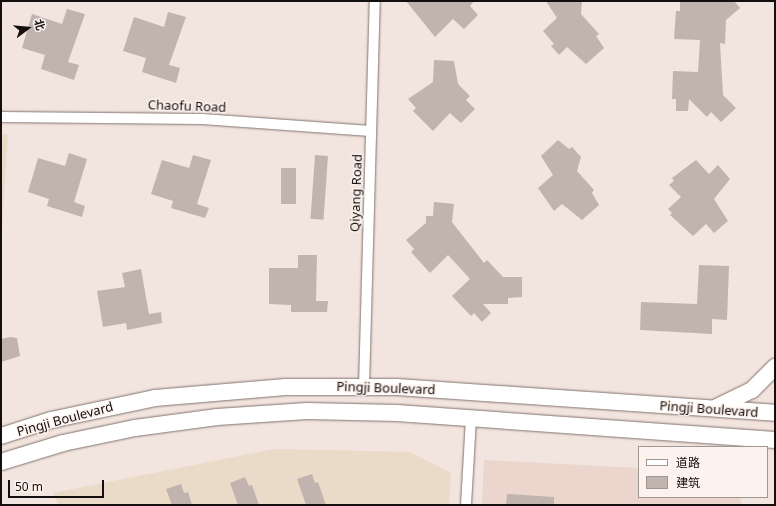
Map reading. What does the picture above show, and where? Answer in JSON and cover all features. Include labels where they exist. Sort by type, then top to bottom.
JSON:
[{"type":"main road","points":[[704,408],[741,398],[775,366]]},
{"type":"main road","name":"Pingji Boulevard","points":[[1,436],[51,420],[155,398],[235,389],[364,386],[775,413]]},
{"type":"main road","name":"Pingji Boulevard","points":[[4,462],[135,428],[254,414],[349,412],[775,440]]},
{"type":"street","name":"Qiyang Road","points":[[364,386],[375,1]]},
{"type":"street","name":"Chaofu Road","points":[[1,116],[194,119],[371,131]]},
{"type":"street","points":[[466,505],[471,419]]},
{"type":"shaded area","points":[[1,134],[8,134],[1,242]]},
{"type":"shaded area","points":[[274,449],[410,452],[451,473],[449,505],[58,505],[53,493]]},
{"type":"shaded area","points":[[484,460],[638,468],[638,498],[740,498],[742,505],[482,505]]},
{"type":"building","points":[[406,1],[474,1],[470,6],[478,15],[464,29],[453,19],[435,37]]},
{"type":"building","points":[[546,1],[582,1],[581,14],[599,34],[596,36],[604,48],[586,64],[567,47],[559,55],[551,46],[554,44],[543,31],[557,18]]},
{"type":"building","points":[[680,1],[734,1],[740,8],[726,20],[725,44],[720,43],[723,95],[736,108],[721,122],[711,112],[707,117],[689,99],[688,111],[676,111],[676,99],[672,99],[673,71],[698,72],[700,40],[674,39],[676,11],[680,11]]},
{"type":"building","points":[[67,9],[85,14],[68,62],[79,65],[74,80],[41,69],[45,55],[22,48],[32,14],[62,24]]},
{"type":"building","points":[[168,12],[186,17],[169,65],[180,68],[176,83],[142,72],[146,58],[123,51],[134,17],[164,27]]},
{"type":"building","points":[[434,60],[454,61],[458,84],[470,96],[466,100],[475,109],[461,123],[450,113],[433,131],[413,111],[416,108],[408,99],[433,82]]},
{"type":"building","points":[[558,140],[569,149],[572,147],[581,157],[577,171],[594,190],[592,193],[599,205],[582,220],[562,204],[554,211],[538,188],[553,175],[541,156]]},
{"type":"building","points":[[69,153],[87,159],[74,202],[85,206],[82,217],[47,206],[49,199],[28,192],[38,158],[65,166]]},
{"type":"building","points":[[193,155],[211,160],[197,204],[209,208],[205,218],[171,208],[173,201],[151,194],[162,160],[189,168]]},
{"type":"building","points":[[315,155],[328,156],[324,220],[311,219]]},
{"type":"building","points":[[696,160],[709,174],[718,165],[730,179],[714,199],[728,221],[714,233],[706,224],[693,236],[670,215],[672,213],[668,209],[681,197],[669,185],[674,181],[672,178]]},
{"type":"building","points":[[281,168],[296,168],[296,204],[281,204]]},
{"type":"building","points":[[434,202],[454,204],[452,222],[484,263],[487,260],[503,277],[522,277],[522,297],[508,298],[508,304],[483,304],[491,313],[482,322],[474,313],[471,316],[452,296],[470,279],[448,255],[430,273],[411,252],[414,249],[406,240],[426,223],[426,216],[433,216]]},
{"type":"building","points":[[298,255],[317,255],[316,301],[328,301],[327,312],[291,312],[291,305],[269,304],[269,268],[298,268]]},
{"type":"building","points":[[699,265],[729,266],[727,320],[712,319],[712,334],[640,330],[641,302],[697,304]]},
{"type":"building","points":[[141,269],[149,314],[161,312],[162,323],[127,330],[126,323],[103,327],[97,291],[125,287],[122,273]]},
{"type":"building","points":[[10,337],[17,338],[20,356],[1,362],[1,339]]},
{"type":"building","points":[[312,474],[315,483],[318,482],[326,505],[306,505],[297,479]]},
{"type":"building","points":[[245,477],[249,486],[252,485],[259,505],[238,505],[230,483]]},
{"type":"building","points":[[181,484],[184,493],[188,492],[192,505],[172,505],[166,489]]},
{"type":"building","points":[[507,494],[554,497],[554,505],[506,505]]}]
